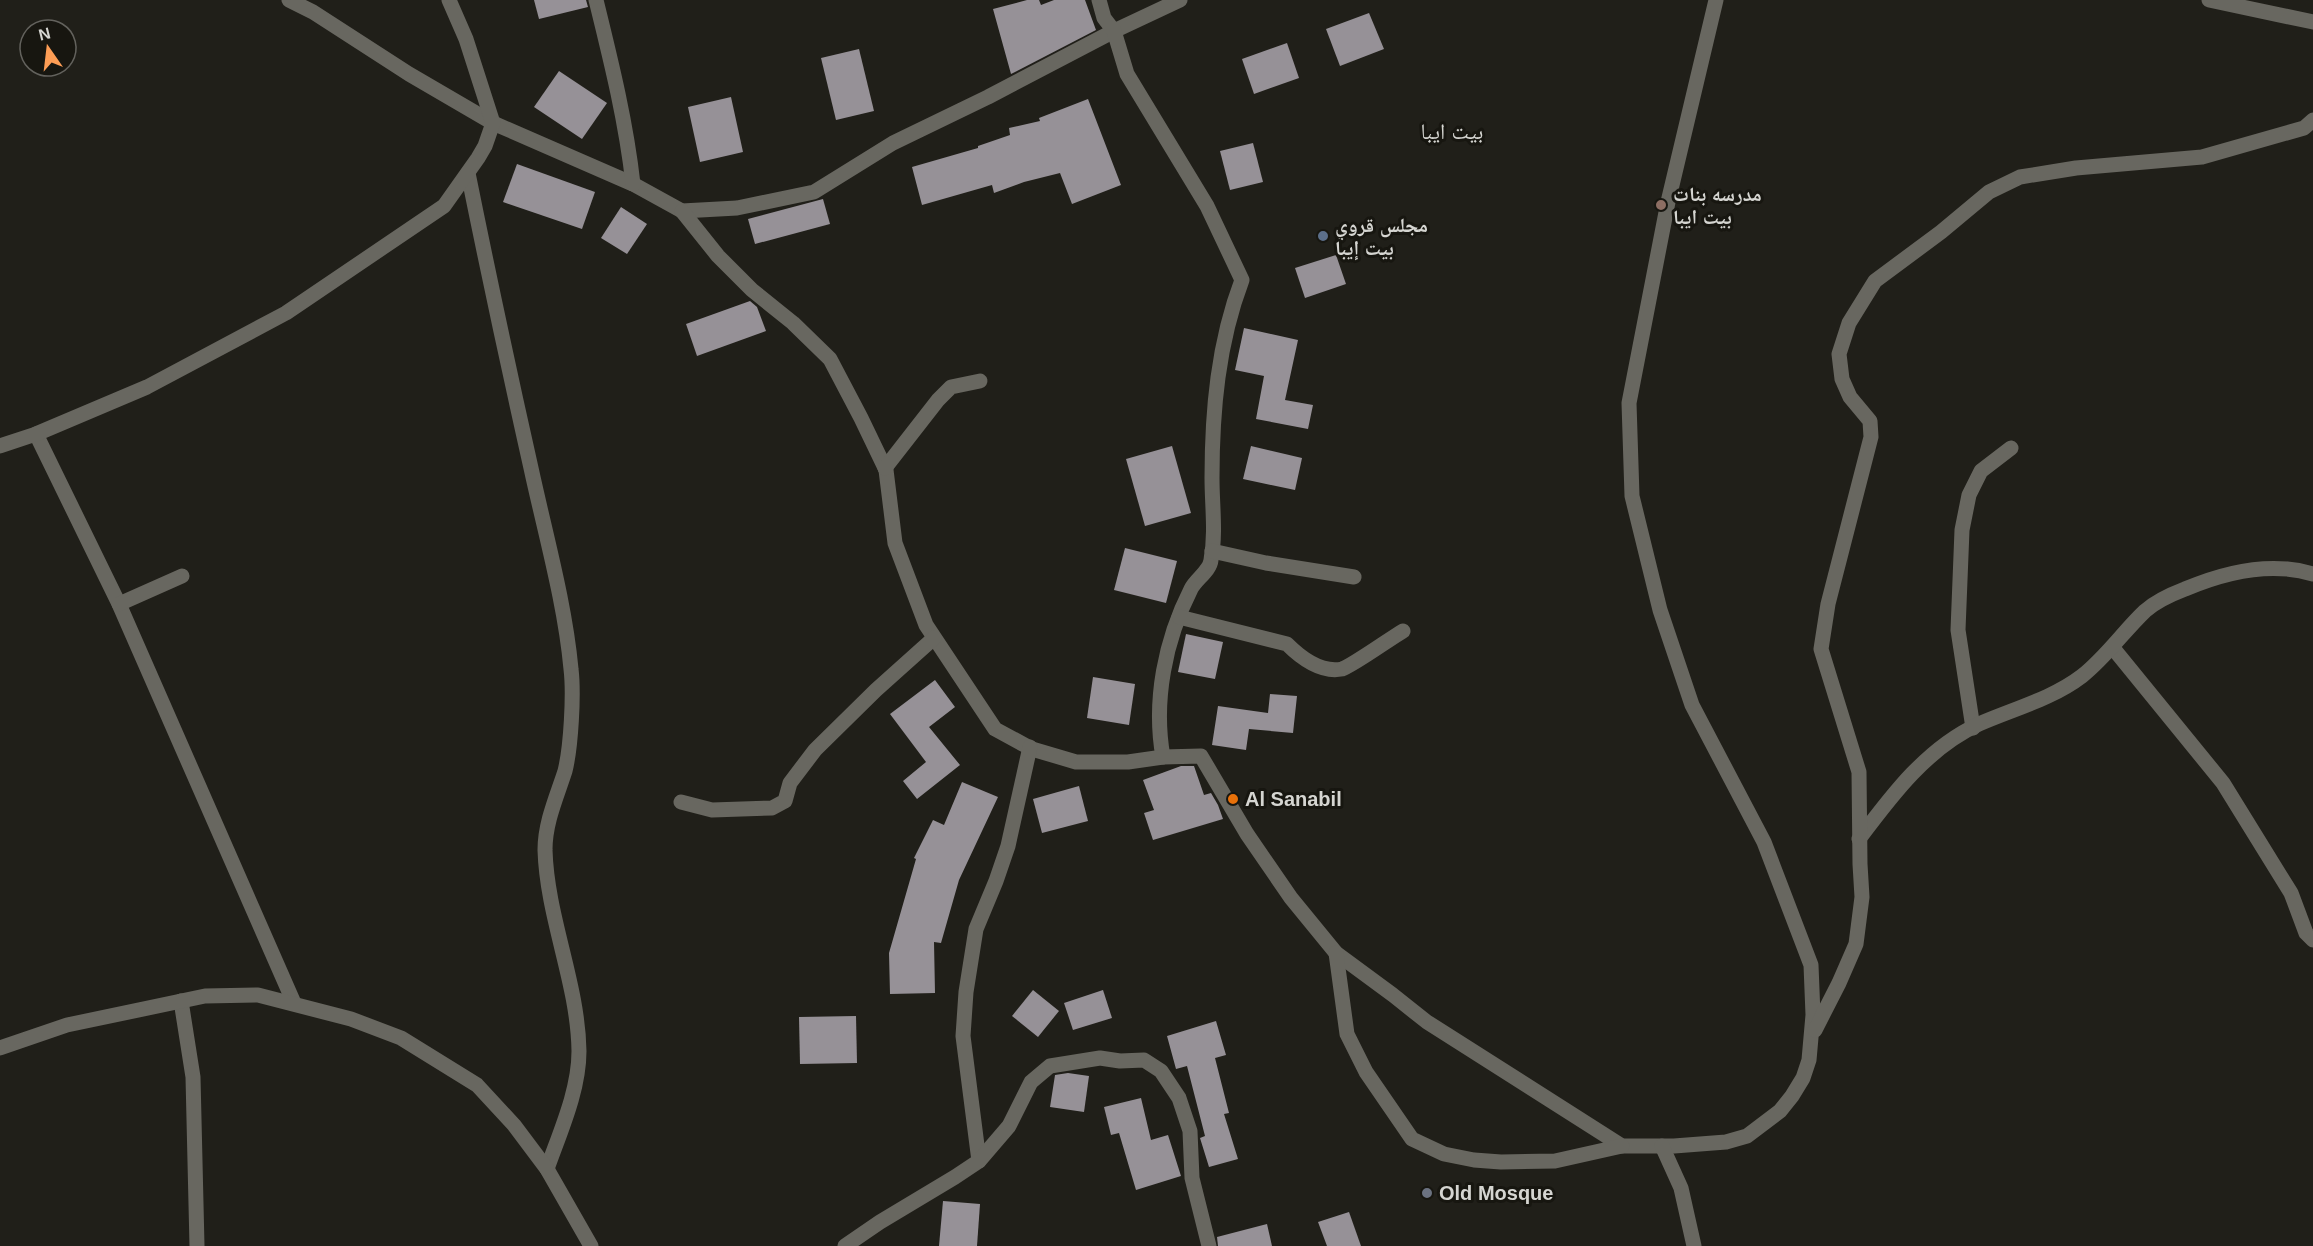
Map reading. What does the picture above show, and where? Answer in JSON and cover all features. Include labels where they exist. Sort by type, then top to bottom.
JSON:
[{"type":"street","points":[[289,0],[313,12],[409,74],[493,123],[633,184],[682,211],[738,277],[793,323],[830,359],[885,468],[895,543],[926,625],[995,729],[1030,747],[1076,762],[1128,762],[1163,757],[1201,756],[1265,861],[1291,898],[1336,953],[1427,1022],[1622,1146]]},
{"type":"street","points":[[0,446],[36,434],[147,387],[286,314],[444,206],[485,146],[493,123],[466,39],[449,0]]},
{"type":"street","points":[[596,0],[618,91],[630,153],[633,184]]},
{"type":"street","points":[[1099,0],[1104,18],[1114,31],[1127,74],[1207,206],[1242,280],[1222,344],[1213,430],[1212,480],[1215,532],[1211,564],[1191,586],[1170,640],[1160,700],[1159,733],[1163,757]]},
{"type":"street","points":[[682,211],[737,208],[814,192],[893,143],[1180,0]]},
{"type":"street","points":[[1336,953],[1347,1034],[1366,1072],[1412,1139],[1444,1154],[1501,1162],[1555,1161],[1622,1146],[1725,1142],[1747,1136],[1762,1126],[1780,1111],[1803,1078],[1809,1060],[1812,1035],[1811,965],[1764,842],[1692,705],[1660,610],[1632,496],[1629,403],[1668,202],[1716,0]]},
{"type":"street","points":[[2214,0],[2313,22]]},
{"type":"street","points":[[1812,1035],[1856,944],[1862,897],[1859,772],[1821,649],[1828,604],[1871,437],[1870,421],[1850,397],[1842,379],[1839,354],[1848,323],[1875,281],[1941,232],[1989,192],[2020,177],[2076,168],[2202,157],[2304,128],[2313,120]]},
{"type":"street","points":[[468,173],[548,546],[572,671],[572,712],[566,768],[551,810],[545,846],[547,884],[565,964],[579,1052],[577,1082],[547,1169]]},
{"type":"street","points":[[885,468],[938,400],[951,387],[980,381]]},
{"type":"street","points":[[36,434],[119,604],[294,1004]]},
{"type":"street","points":[[1973,728],[1958,630],[1962,530],[1969,495],[1981,471],[2011,448]]},
{"type":"street","points":[[1212,551],[1266,563],[1354,577]]},
{"type":"street","points":[[1859,840],[1899,786],[1943,746],[1973,728],[2035,702],[2081,677],[2113,648],[2146,610],[2172,594],[2235,571],[2271,568],[2312,572]]},
{"type":"street","points":[[119,604],[182,576]]},
{"type":"street","points":[[1179,617],[1287,644],[1319,667],[1342,669],[1403,631]]},
{"type":"street","points":[[681,802],[712,810],[772,808],[785,801],[790,783],[815,750],[876,690],[934,638]]},
{"type":"street","points":[[2113,648],[2223,783],[2291,893],[2306,933],[2313,940]]},
{"type":"street","points":[[979,1161],[963,1036],[966,992],[975,928],[996,881],[1008,846],[1030,747]]},
{"type":"street","points":[[0,1048],[67,1025],[205,996],[258,995],[351,1019],[401,1038],[477,1085],[514,1125],[547,1169],[591,1246]]},
{"type":"street","points":[[181,1001],[193,1077],[197,1246]]},
{"type":"street","points":[[845,1246],[979,1161],[1009,1126],[1031,1082],[1050,1066],[1100,1058],[1120,1061],[1144,1060],[1161,1071],[1179,1098],[1190,1131],[1192,1178],[1209,1246]]},
{"type":"street","points":[[1662,1146],[1681,1188],[1694,1246]]},
{"type":"building","points":[[534,0],[586,0],[588,7],[539,19]]},
{"type":"building","points":[[1027,0],[1039,0],[1041,5],[1054,0],[1085,0],[1096,30],[1011,74],[993,9]]},
{"type":"building","points":[[1369,13],[1384,49],[1340,66],[1326,29]]},
{"type":"building","points":[[1287,43],[1299,78],[1254,94],[1242,59]]},
{"type":"building","points":[[859,49],[874,111],[836,120],[821,58]]},
{"type":"building","points":[[559,71],[607,103],[582,139],[534,107]]},
{"type":"building","points":[[731,97],[743,152],[700,162],[688,107]]},
{"type":"building","points":[[1088,99],[1121,185],[1072,204],[1060,173],[1024,182],[994,193],[992,185],[922,205],[912,167],[978,148],[978,146],[1010,135],[1009,128],[1040,121],[1039,118]]},
{"type":"building","points":[[1253,143],[1263,182],[1230,190],[1220,151]]},
{"type":"building","points":[[517,164],[595,192],[582,229],[503,202]]},
{"type":"building","points":[[823,199],[830,224],[755,244],[748,219]]},
{"type":"building","points":[[621,207],[647,224],[627,254],[601,238]]},
{"type":"building","points":[[1336,255],[1346,284],[1305,298],[1295,268]]},
{"type":"building","points":[[750,301],[757,307],[766,331],[697,356],[686,324]]},
{"type":"building","points":[[1244,328],[1298,340],[1285,400],[1313,405],[1308,429],[1256,419],[1264,376],[1235,370]]},
{"type":"building","points":[[1172,446],[1191,513],[1145,526],[1126,459]]},
{"type":"building","points":[[1251,446],[1302,458],[1295,490],[1243,479]]},
{"type":"building","points":[[1125,548],[1177,561],[1166,603],[1114,590]]},
{"type":"building","points":[[1186,634],[1223,642],[1215,679],[1178,672]]},
{"type":"building","points":[[1093,677],[1135,684],[1129,725],[1087,718]]},
{"type":"building","points":[[935,680],[955,707],[929,727],[960,765],[917,799],[903,781],[926,762],[890,714]]},
{"type":"building","points":[[1270,694],[1297,696],[1293,733],[1249,729],[1246,750],[1212,745],[1218,706],[1268,713]]},
{"type":"building","points":[[1181,766],[1194,766],[1204,795],[1211,793],[1223,819],[1153,840],[1144,813],[1154,810],[1143,780]]},
{"type":"building","points":[[962,782],[998,797],[959,880],[941,943],[934,942],[935,993],[890,994],[889,953],[916,859],[914,858],[933,820],[944,825]]},
{"type":"building","points":[[1079,786],[1088,821],[1042,833],[1033,799]]},
{"type":"building","points":[[1033,990],[1059,1011],[1038,1037],[1012,1016]]},
{"type":"building","points":[[1103,990],[1112,1018],[1073,1030],[1064,1003]]},
{"type":"building","points":[[856,1016],[857,1063],[800,1064],[799,1017]]},
{"type":"building","points":[[1216,1021],[1226,1055],[1215,1058],[1229,1113],[1224,1114],[1238,1159],[1209,1167],[1200,1138],[1205,1136],[1187,1066],[1176,1069],[1167,1036]]},
{"type":"building","points":[[1068,1073],[1089,1076],[1084,1112],[1050,1107],[1055,1075]]},
{"type":"building","points":[[1141,1098],[1151,1140],[1168,1135],[1181,1176],[1136,1190],[1119,1133],[1111,1135],[1104,1107]]},
{"type":"building","points":[[943,1201],[980,1204],[977,1246],[939,1246]]},
{"type":"building","points":[[1349,1212],[1361,1246],[1327,1246],[1318,1222]]},
{"type":"building","points":[[1267,1224],[1272,1246],[1218,1246],[1217,1237]]},
{"type":"place","name":"مدرسه بنات بيت ايبا","points":[[1661,205]]},
{"type":"place","name":"مجلس قروي بيت إيبا","points":[[1323,236]]},
{"type":"place","name":"Al Sanabil","points":[[1233,799]]},
{"type":"place","name":"Old Mosque","points":[[1427,1193]]},
{"type":"district","name":"بيت ايبا","points":[[1452,131]]}]
